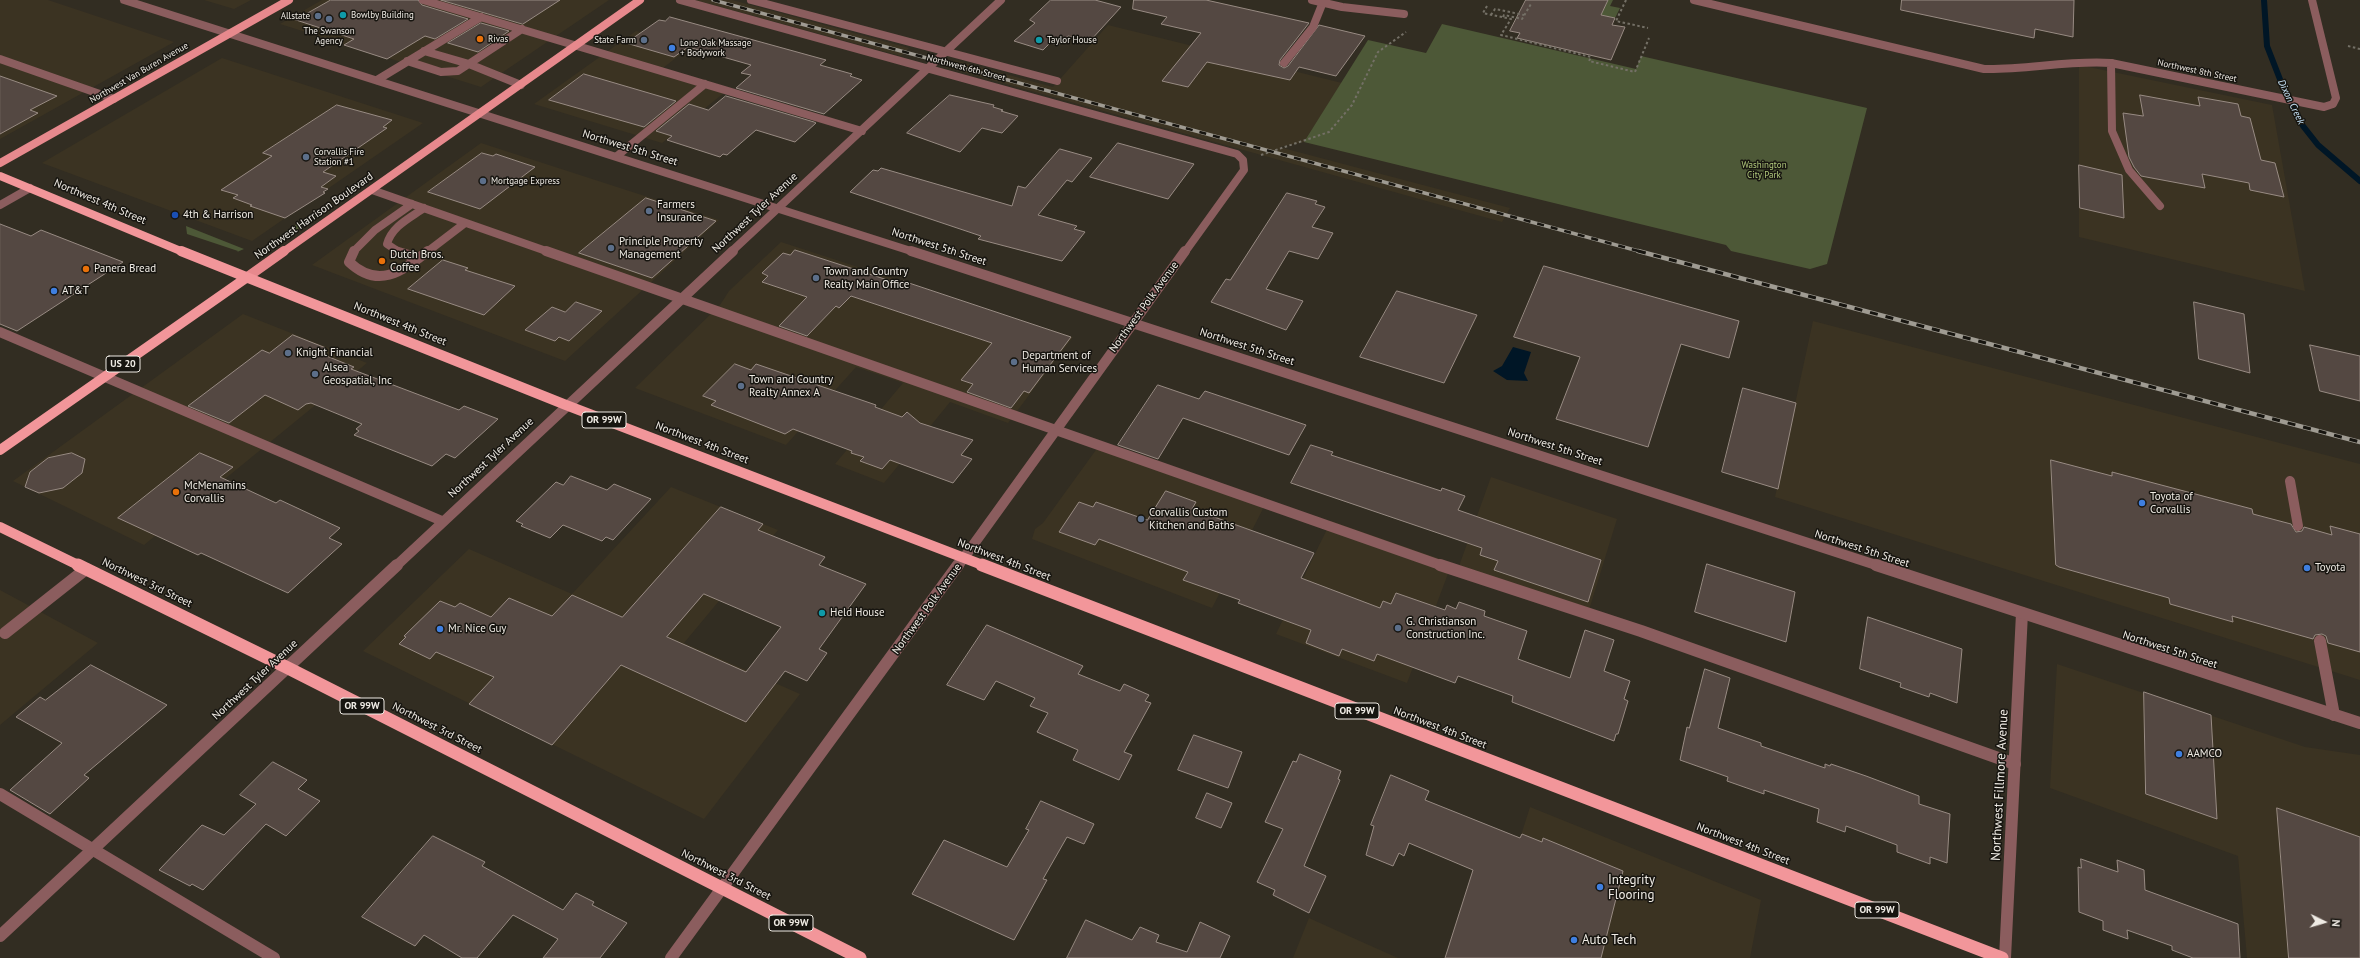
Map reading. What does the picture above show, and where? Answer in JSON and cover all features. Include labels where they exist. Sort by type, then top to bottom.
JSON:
[{"type":"highway","name":"Northwest 4th Street","points":[[0,176],[246,278],[566,405],[2003,958]]},
{"type":"highway","name":"Northwest Harrison Boulevard","points":[[0,450],[246,278]]},
{"type":"highway","name":"Northwest 3rd Street","points":[[0,527],[286,668],[860,958]]},
{"type":"main road","name":"Northwest Van Buren Avenue","points":[[0,163],[289,0]]},
{"type":"main road","name":"Northwest Harrison Boulevard","points":[[246,278],[577,46],[640,0]]},
{"type":"street","name":"Northwest 5th Street","points":[[124,0],[779,208],[2360,723]]},
{"type":"street","points":[[423,0],[862,131]]},
{"type":"street","name":"Northwest 6th Street","points":[[680,0],[1230,151],[1244,159]]},
{"type":"street","name":"Northwest 6th Street","points":[[751,0],[1057,81]]},
{"type":"street","name":"Northwest Tyler Avenue","points":[[0,936],[566,405],[862,131],[1000,0]]},
{"type":"street","points":[[1312,0],[1348,8],[1404,14]]},
{"type":"street","name":"Northwest 8th Street","points":[[1694,0],[1984,69],[2002,70],[2088,60],[2111,62],[2312,106],[2329,106],[2334,104],[2336,98],[2312,0]]},
{"type":"street","points":[[1284,63],[1315,23],[1321,13],[1323,2]]},
{"type":"street","points":[[377,80],[481,17]]},
{"type":"street","points":[[415,57],[451,66],[466,63],[482,56],[522,29]]},
{"type":"street","points":[[425,50],[466,63],[521,85]]},
{"type":"street","points":[[0,59],[114,99]]},
{"type":"street","points":[[407,61],[448,72],[458,71],[466,63]]},
{"type":"street","points":[[2111,62],[2112,130],[2129,170],[2160,206]]},
{"type":"street","points":[[617,156],[704,84]]},
{"type":"street","name":"Northwest Polk Avenue","points":[[671,958],[963,559],[1244,170],[1244,159]]},
{"type":"street","points":[[0,205],[30,188]]},
{"type":"street","points":[[372,190],[1466,574],[1641,631],[2015,764]]},
{"type":"street","points":[[412,204],[357,244],[350,254],[349,262],[354,268],[380,276],[393,276],[465,223]]},
{"type":"street","points":[[419,258],[395,251],[387,244],[387,239],[396,229],[424,208]]},
{"type":"street","points":[[0,332],[442,521]]},
{"type":"street","points":[[2290,481],[2298,526]]},
{"type":"street","points":[[5,632],[86,569]]},
{"type":"street","name":"Northwest Fillmore Avenue","points":[[2003,958],[2015,764],[2022,613]]},
{"type":"street","points":[[2320,641],[2334,714]]},
{"type":"street","points":[[0,794],[274,958]]},
{"type":"path","points":[[1626,0],[1615,21],[1648,28]]},
{"type":"path","points":[[1503,18],[1504,15],[1522,18],[1531,4]]},
{"type":"path","points":[[1487,6],[1483,13],[1511,19],[1501,35],[1591,57],[1589,61],[1635,72],[1649,38]]},
{"type":"path","points":[[1492,15],[1495,9],[1524,15]]},
{"type":"path","points":[[1244,159],[1329,132],[1352,105],[1378,52],[1406,32]]},
{"type":"path","points":[[2348,46],[2360,48]]},
{"type":"shaded area","points":[[0,0],[48,0],[174,42],[0,139]]},
{"type":"shaded area","points":[[204,0],[251,0],[234,9]]},
{"type":"shaded area","points":[[322,0],[609,0],[481,87],[280,24]]},
{"type":"shaded area","points":[[695,0],[732,0],[909,48],[901,56]]},
{"type":"shaded area","points":[[1108,25],[1342,83],[1304,142],[1279,147],[1510,208],[1502,222],[945,67],[952,61],[957,61],[1053,87]]},
{"type":"shaded area","points":[[636,31],[691,46],[663,68],[730,88],[662,143],[534,104]]},
{"type":"shaded area","points":[[222,58],[423,123],[252,241],[42,163]]},
{"type":"shaded area","points":[[2079,65],[2272,105],[2305,291],[2079,237]]},
{"type":"shaded area","points":[[481,143],[719,220],[565,361],[312,265]]},
{"type":"shaded area","points":[[781,242],[1073,337],[1008,423],[950,402],[884,483],[835,464],[903,383],[856,367],[786,445],[635,388],[720,305],[729,291]]},
{"type":"shaded area","points":[[243,314],[367,363],[144,545],[13,481]]},
{"type":"shaded area","points":[[1813,321],[2360,464],[2360,680],[1775,497]]},
{"type":"shaded area","points":[[1101,443],[1268,499],[1212,608],[1032,539],[1035,529],[1043,523]]},
{"type":"shaded area","points":[[1491,477],[1617,519],[1589,610],[1459,566]]},
{"type":"shaded area","points":[[671,487],[778,530],[684,643],[800,694],[704,819],[363,651],[469,549],[572,594]]},
{"type":"shaded area","points":[[1331,521],[1452,563],[1407,683],[1276,634]]},
{"type":"shaded area","points":[[0,590],[98,643],[0,725]]},
{"type":"shaded area","points":[[2057,664],[2305,747],[2360,755],[2360,958],[2247,958],[2238,856],[2050,788]]},
{"type":"shaded area","points":[[1530,807],[1761,900],[1750,958],[1482,958]]},
{"type":"shaded area","points":[[1309,918],[1362,942],[1398,958],[1293,958]]},
{"type":"green space","points":[[1608,0],[1613,0],[1610,6],[1620,8],[1615,18],[1601,15]]},
{"type":"green space","name":"Washington City Park","points":[[1442,24],[1636,69],[1641,56],[1867,108],[1827,264],[1810,269],[1731,251],[1726,245],[1304,142],[1368,40],[1426,53]]},
{"type":"green space","points":[[316,211],[318,215],[275,245],[269,243]]},
{"type":"green space","points":[[186,226],[244,249],[237,252],[238,251],[187,234]]},
{"type":"water","points":[[1513,347],[1531,352],[1524,373],[1528,381],[1507,380],[1493,371],[1502,366]]},
{"type":"building","points":[[331,0],[418,0],[422,5],[468,19],[435,39],[425,36],[387,59],[344,45],[354,39],[296,20]]},
{"type":"building","points":[[441,0],[560,0],[523,24]]},
{"type":"building","points":[[1051,0],[1095,0],[1121,7],[1090,41],[1068,36],[1058,45],[1050,43],[1043,50],[1014,41],[1035,23],[1030,20]]},
{"type":"building","points":[[1134,0],[1206,0],[1309,23],[1280,60],[1279,65],[1284,68],[1288,66],[1319,25],[1365,36],[1336,76],[1299,67],[1290,80],[1207,62],[1188,87],[1162,81],[1201,33],[1161,24],[1167,17],[1133,9]]},
{"type":"building","points":[[1526,0],[1608,0],[1601,15],[1615,18],[1612,25],[1625,27],[1611,60],[1517,38],[1520,33],[1510,31]]},
{"type":"building","points":[[1902,0],[2074,0],[2073,37],[2035,29],[2034,38],[1901,10]]},
{"type":"building","points":[[670,17],[826,60],[820,65],[852,74],[850,76],[862,80],[824,114],[736,88],[751,75],[741,73],[751,65],[688,47],[674,57],[626,43],[659,20],[665,21]]},
{"type":"building","points":[[481,23],[509,31],[478,52],[448,43]]},
{"type":"building","points":[[584,74],[676,101],[644,127],[549,100]]},
{"type":"building","points":[[0,76],[57,96],[30,110],[38,113],[0,134]]},
{"type":"building","points":[[950,95],[994,105],[993,107],[1003,110],[1001,111],[1018,116],[1002,133],[982,128],[960,152],[907,133]]},
{"type":"building","points":[[2140,95],[2200,106],[2198,97],[2238,104],[2241,116],[2250,118],[2261,160],[2275,163],[2284,197],[2250,190],[2249,183],[2202,174],[2205,188],[2141,176],[2129,157],[2123,113],[2143,116]]},
{"type":"building","points":[[726,96],[816,123],[795,142],[756,130],[727,155],[723,154],[720,157],[667,140],[672,136],[656,131],[689,104],[708,110]]},
{"type":"building","points":[[337,105],[392,120],[383,127],[387,128],[323,172],[336,176],[321,187],[328,189],[323,192],[325,193],[285,218],[250,206],[252,205],[233,198],[238,195],[221,190],[272,156],[263,153]]},
{"type":"building","points":[[1118,143],[1194,164],[1168,199],[1090,177]]},
{"type":"building","points":[[1060,149],[1092,158],[1072,182],[1067,180],[1038,215],[1077,226],[1074,229],[1085,232],[1062,261],[978,239],[981,236],[850,192],[873,170],[878,171],[881,168],[1012,206],[1018,186],[1025,188]]},
{"type":"building","points":[[482,153],[493,156],[496,154],[535,167],[480,209],[428,192]]},
{"type":"building","points":[[2079,165],[2122,175],[2124,218],[2080,208]]},
{"type":"building","points":[[1287,193],[1317,201],[1315,204],[1325,207],[1312,227],[1333,233],[1318,259],[1289,251],[1266,289],[1303,301],[1286,330],[1211,302],[1226,279],[1230,280]]},
{"type":"building","points":[[646,198],[716,221],[652,278],[579,253]]},
{"type":"building","points":[[0,224],[31,236],[41,230],[123,262],[17,331],[0,324]]},
{"type":"building","name":"Department of Human Services","points":[[795,250],[900,284],[903,281],[1071,337],[1029,393],[1024,391],[1011,408],[967,392],[973,384],[961,380],[992,343],[851,296],[839,308],[836,306],[807,336],[779,326],[807,297],[762,282],[768,276],[762,273],[783,253],[790,255]]},
{"type":"building","points":[[443,260],[468,268],[465,270],[515,286],[484,315],[408,289]]},
{"type":"building","points":[[1544,266],[1739,321],[1729,358],[1681,344],[1648,447],[1556,419],[1580,357],[1514,337]]},
{"type":"building","points":[[1397,291],[1477,315],[1444,383],[1360,357]]},
{"type":"building","points":[[576,302],[602,311],[569,341],[559,337],[555,341],[525,330],[552,307],[565,312]]},
{"type":"building","points":[[2194,302],[2244,314],[2250,373],[2199,359]]},
{"type":"building","points":[[293,335],[326,348],[319,353],[354,367],[351,369],[459,410],[464,406],[498,419],[455,458],[446,454],[432,466],[354,435],[359,431],[356,429],[362,424],[311,403],[306,404],[298,410],[265,395],[229,423],[188,406],[262,350],[269,353]]},
{"type":"building","points":[[2310,345],[2360,356],[2360,401],[2320,391]]},
{"type":"building","points":[[735,364],[751,370],[756,364],[876,405],[875,407],[902,417],[907,412],[920,423],[973,440],[961,455],[972,459],[953,483],[890,460],[882,469],[860,461],[864,457],[851,453],[852,451],[793,429],[785,434],[711,405],[716,401],[703,396]]},
{"type":"building","points":[[1158,385],[1199,399],[1205,391],[1306,425],[1289,455],[1183,418],[1158,459],[1118,445]]},
{"type":"building","points":[[1743,388],[1796,403],[1778,489],[1722,472]]},
{"type":"building","points":[[1311,445],[1333,452],[1331,455],[1441,491],[1442,488],[1465,496],[1458,510],[1601,560],[1588,602],[1494,570],[1498,561],[1480,555],[1482,548],[1291,483]]},
{"type":"building","points":[[72,453],[85,459],[82,473],[63,488],[39,493],[25,487],[30,472],[48,458]]},
{"type":"building","points":[[200,453],[233,467],[220,477],[276,503],[280,500],[340,528],[329,538],[342,544],[288,593],[201,553],[198,555],[118,518]]},
{"type":"building","points":[[2051,460],[2112,476],[2112,472],[2252,509],[2253,514],[2291,524],[2296,532],[2302,531],[2304,527],[2332,535],[2330,526],[2360,534],[2360,652],[2328,643],[2326,636],[2322,634],[2315,635],[2313,639],[2232,616],[2233,622],[2170,604],[2169,598],[2059,567],[2056,565]]},
{"type":"building","points":[[571,476],[607,490],[614,484],[651,499],[613,540],[606,537],[602,541],[563,525],[550,538],[521,526],[523,524],[516,521],[556,482],[563,485]]},
{"type":"building","points":[[1166,491],[1196,502],[1192,509],[1314,553],[1301,578],[1380,608],[1383,601],[1391,604],[1396,593],[1445,610],[1447,605],[1456,609],[1459,602],[1485,611],[1484,616],[1527,631],[1518,659],[1570,678],[1585,630],[1614,640],[1604,671],[1630,681],[1624,699],[1628,701],[1618,734],[1616,734],[1614,741],[1512,702],[1513,696],[1458,676],[1455,683],[1377,654],[1374,661],[1342,649],[1339,656],[1306,643],[1311,630],[1238,603],[1240,600],[1183,580],[1188,572],[1099,539],[1095,545],[1059,532],[1079,502],[1093,507],[1096,502],[1147,520]]},
{"type":"building","points":[[721,507],[763,524],[758,530],[825,557],[819,565],[866,584],[819,649],[827,653],[807,681],[785,671],[746,722],[621,665],[552,745],[469,704],[494,677],[436,652],[430,659],[399,644],[406,637],[404,636],[440,601],[455,607],[460,603],[491,617],[509,598],[552,616],[572,595],[622,617]],"holes":[[[704,594],[781,627],[746,672],[667,637]]]},
{"type":"building","points":[[1707,564],[1795,592],[1786,642],[1695,612]]},
{"type":"building","points":[[1868,617],[1962,649],[1957,703],[1930,693],[1929,697],[1900,687],[1901,683],[1860,669]]},
{"type":"building","points":[[987,625],[1083,666],[1078,674],[1120,691],[1124,684],[1149,695],[1145,701],[1151,703],[1124,752],[1132,755],[1119,780],[1073,760],[1078,750],[1037,732],[1048,713],[1030,706],[1035,698],[996,681],[984,700],[947,685]]},
{"type":"building","points":[[91,665],[167,705],[84,775],[89,778],[50,814],[10,790],[62,743],[16,717],[40,697],[45,700]]},
{"type":"building","points":[[1705,669],[1730,678],[1718,728],[1761,743],[1761,746],[1825,768],[1825,764],[1830,766],[1831,764],[1866,776],[1919,796],[1919,804],[1950,814],[1947,863],[1930,857],[1930,864],[1897,852],[1897,845],[1846,826],[1845,832],[1817,822],[1819,809],[1764,790],[1764,794],[1727,781],[1728,777],[1680,760],[1687,727],[1689,728]]},
{"type":"building","points":[[2144,692],[2211,715],[2217,819],[2146,794]]},
{"type":"building","points":[[1194,735],[1242,752],[1228,788],[1178,770]]},
{"type":"building","points":[[1300,754],[1341,771],[1338,779],[1340,780],[1304,866],[1326,876],[1309,913],[1273,895],[1275,890],[1257,882],[1283,829],[1265,822],[1293,761],[1296,762]]},
{"type":"building","points":[[273,762],[307,780],[298,789],[320,801],[286,836],[266,824],[203,890],[192,884],[190,886],[159,870],[202,825],[224,835],[256,804],[240,795]]},
{"type":"building","points":[[1391,775],[1429,791],[1425,800],[1520,838],[1522,834],[1542,842],[1543,838],[1623,871],[1601,958],[1445,958],[1473,870],[1409,843],[1404,856],[1399,853],[1393,866],[1366,855],[1374,826],[1371,825]]},
{"type":"building","points":[[1207,793],[1232,803],[1221,828],[1196,818]]},
{"type":"building","points":[[1041,801],[1094,824],[1084,844],[1067,837],[1043,879],[1047,880],[1014,940],[912,894],[944,840],[1007,867],[1029,830],[1026,829]]},
{"type":"building","points":[[2277,808],[2360,837],[2360,958],[2289,958]]},
{"type":"building","points":[[433,836],[485,862],[482,866],[563,910],[576,893],[594,902],[592,905],[627,923],[600,958],[543,958],[558,939],[513,915],[477,958],[462,958],[424,935],[415,946],[362,917]]},
{"type":"building","points":[[2081,859],[2118,872],[2117,860],[2144,870],[2145,890],[2238,924],[2240,958],[2193,958],[2172,950],[2172,946],[2127,930],[2128,939],[2103,930],[2103,921],[2079,912],[2078,867],[2081,868]]},
{"type":"building","points":[[1086,920],[1132,940],[1140,927],[1159,935],[1156,942],[1187,952],[1200,922],[1230,936],[1220,958],[1067,958]]},
{"type":"waterway","name":"Dixon Creek","points":[[2264,0],[2267,46],[2283,87],[2303,126],[2318,145],[2360,181]]},
{"type":"railway","points":[[713,0],[1642,252]]},
{"type":"railway","points":[[1638,251],[2360,442]]},
{"type":"place","name":"Bowlby Building","points":[[343,15]]},
{"type":"place","name":"Allstate","points":[[318,16]]},
{"type":"place","name":"The Swanson Agency","points":[[329,19]]},
{"type":"place","name":"Rivas","points":[[480,39]]},
{"type":"place","name":"State Farm","points":[[644,40]]},
{"type":"place","name":"Taylor House","points":[[1039,40]]},
{"type":"place","name":"Lone Oak Massage + Bodywork","points":[[672,48]]},
{"type":"place","name":"Corvallis Fire Station #1","points":[[306,157]]},
{"type":"place","name":"Mortgage Express","points":[[483,181]]},
{"type":"place","name":"Farmers Insurance","points":[[649,211]]},
{"type":"place","name":"4th & Harrison","points":[[175,215]]},
{"type":"place","name":"Principle Property Management","points":[[611,248]]},
{"type":"place","name":"Dutch Bros. Coffee","points":[[382,261]]},
{"type":"place","name":"Panera Bread","points":[[86,269]]},
{"type":"place","name":"Town and Country Realty Main Office","points":[[816,278]]},
{"type":"place","name":"AT&T","points":[[54,291]]},
{"type":"place","name":"Knight Financial","points":[[288,353]]},
{"type":"place","name":"Department of Human Services","points":[[1014,362]]},
{"type":"place","name":"Alsea Geospatial, Inc","points":[[315,374]]},
{"type":"place","name":"Town and Country Realty Annex A","points":[[741,386]]},
{"type":"place","name":"McMenamins Corvallis","points":[[176,492]]},
{"type":"place","name":"Toyota of Corvallis","points":[[2142,503]]},
{"type":"place","name":"Corvallis Custom Kitchen and Baths","points":[[1141,519]]},
{"type":"place","name":"Toyota","points":[[2307,568]]},
{"type":"place","name":"Held House","points":[[822,613]]},
{"type":"place","name":"G. Christianson Construction Inc.","points":[[1398,628]]},
{"type":"place","name":"Mr. Nice Guy","points":[[440,629]]},
{"type":"place","name":"AAMCO","points":[[2179,754]]},
{"type":"place","name":"Integrity Flooring","points":[[1600,887]]},
{"type":"place","name":"Auto Tech","points":[[1574,940]]}]
